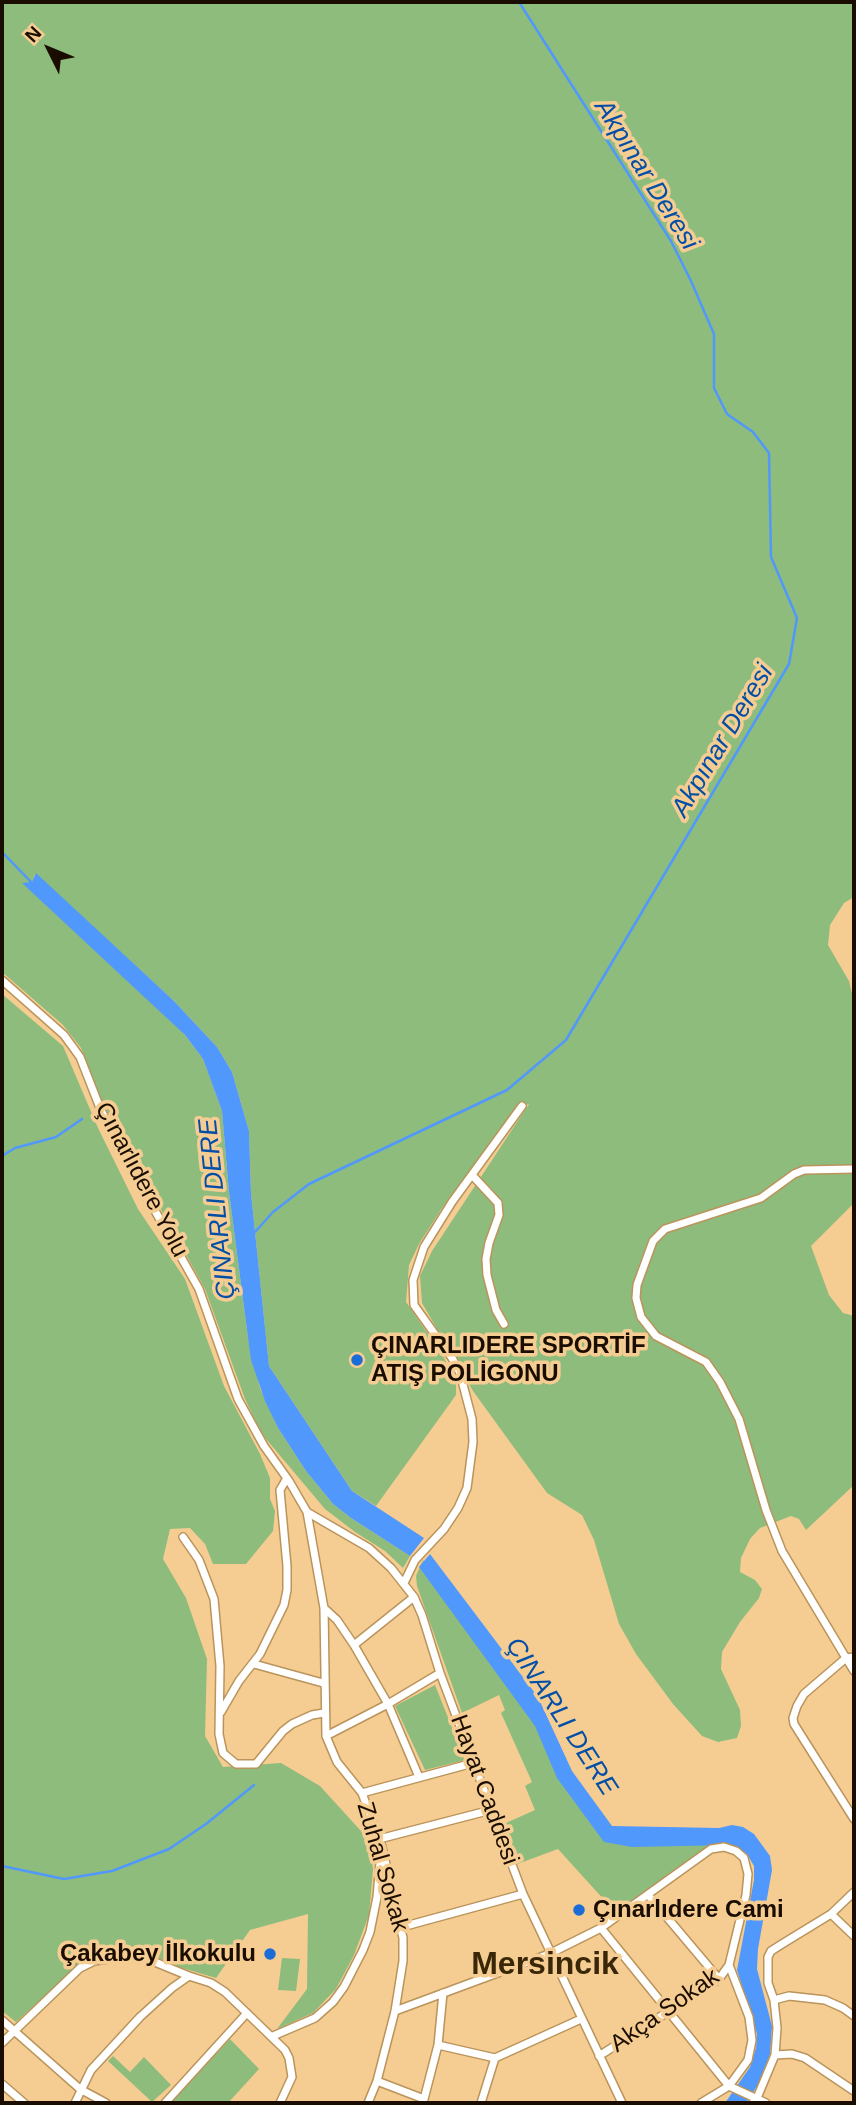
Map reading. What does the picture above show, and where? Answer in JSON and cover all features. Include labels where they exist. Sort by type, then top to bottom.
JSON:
[{"type":"street","name":"Çınarlıdere Yolu","points":[[2,979],[64,1035],[80,1057],[118,1145],[199,1289],[238,1399],[307,1513]]},
{"type":"street","points":[[404,1583],[415,1560],[444,1529],[458,1508],[467,1488],[471,1469],[472,1419],[467,1394],[452,1358],[414,1305],[412,1293],[418,1263],[424,1247],[522,1106]]},
{"type":"street","points":[[854,1168],[804,1170],[794,1174],[761,1198],[664,1229],[653,1241],[637,1285],[636,1298],[641,1317],[656,1336],[706,1362],[720,1382],[739,1419],[766,1510],[782,1552],[850,1658],[854,1671]]},
{"type":"street","points":[[472,1175],[498,1203],[499,1215],[489,1243],[486,1275],[496,1310],[504,1324]]},
{"type":"street","points":[[219,1716],[239,1681],[254,1664],[280,1617],[288,1590],[280,1497],[281,1486],[287,1478]]},
{"type":"street","name":"Hayat Caddesi","points":[[307,1513],[369,1548],[404,1583],[414,1597],[523,1894],[549,1954],[622,2103]]},
{"type":"street","name":"Zuhal Sokak","points":[[307,1513],[324,1608],[323,1683],[326,1736],[337,1762],[362,1793],[380,1843],[402,1927],[403,1961],[395,2011],[377,2081],[368,2103]]},
{"type":"street","points":[[183,1537],[199,1560],[214,1599],[220,1666],[220,1744],[223,1753],[236,1764],[256,1764],[292,1724],[324,1713]]},
{"type":"street","points":[[354,1645],[414,1597]]},
{"type":"street","points":[[324,1608],[337,1620],[354,1645],[388,1704],[419,1777]]},
{"type":"street","points":[[850,1658],[804,1694],[793,1718],[794,1724],[854,1819]]},
{"type":"street","points":[[254,1664],[323,1683]]},
{"type":"street","points":[[326,1736],[388,1704],[440,1672]]},
{"type":"street","points":[[362,1793],[473,1763]]},
{"type":"street","points":[[273,2036],[314,2018],[344,1987],[370,1932],[377,1897],[380,1843],[491,1810]]},
{"type":"street","points":[[395,2011],[549,1954],[601,1928],[715,1847],[731,1848],[741,1854],[748,1867],[746,1895],[729,1965],[749,2017],[752,2040],[748,2060],[732,2087],[701,2103]]},
{"type":"street","points":[[754,2099],[775,2055],[777,2028],[767,1973],[768,1957],[771,1951],[831,1914],[854,1892]]},
{"type":"street","points":[[402,1927],[523,1894]]},
{"type":"street","points":[[649,1896],[719,1979]]},
{"type":"street","points":[[831,1914],[854,1936]]},
{"type":"street","points":[[601,1928],[732,2087],[766,2103]]},
{"type":"street","points":[[2,2043],[80,1968],[93,1961],[130,1956],[145,1958],[218,1987],[273,2036],[285,2050],[291,2067],[289,2086],[280,2103]]},
{"type":"street","name":"Akça Sokak","points":[[599,2056],[719,1979],[729,1965]]},
{"type":"street","points":[[75,2103],[91,2070],[140,2017],[189,1976]]},
{"type":"street","points":[[377,2081],[423,2101],[438,2045],[443,1993]]},
{"type":"street","points":[[774,2000],[789,1996],[825,2000],[844,2008],[854,2016]]},
{"type":"street","points":[[165,2103],[247,2013]]},
{"type":"street","points":[[438,2045],[495,2058],[581,2019]]},
{"type":"street","points":[[2,2021],[80,2089],[106,2103]]},
{"type":"street","points":[[775,2055],[792,2054],[805,2058],[854,2091]]},
{"type":"street","points":[[481,2103],[495,2058]]},
{"type":"street","points":[[2,2084],[24,2103]]},
{"type":"green space","points":[[2,2],[854,2],[854,897],[844,903],[830,925],[828,945],[849,981],[854,1002],[854,1203],[811,1246],[829,1295],[843,1313],[854,1316],[854,1485],[806,1530],[799,1519],[791,1516],[760,1528],[750,1539],[741,1558],[740,1572],[755,1580],[762,1589],[759,1598],[740,1622],[722,1652],[721,1669],[740,1710],[741,1726],[737,1738],[718,1742],[702,1736],[673,1704],[636,1654],[619,1624],[594,1540],[582,1515],[547,1493],[473,1391],[422,1303],[420,1276],[432,1251],[529,1104],[517,1108],[442,1208],[409,1265],[406,1302],[442,1354],[456,1382],[456,1395],[376,1506],[352,1491],[269,1366],[251,1193],[249,1131],[232,1072],[217,1047],[174,1001],[35,874],[32,883],[185,1035],[203,1059],[222,1111],[229,1192],[248,1338],[260,1388],[278,1428],[306,1471],[333,1504],[410,1556],[403,1568],[385,1551],[325,1509],[261,1433],[245,1399],[205,1289],[99,1095],[81,1048],[63,1025],[2,972]]},
{"type":"green space","points":[[2,994],[63,1046],[98,1128],[138,1209],[185,1279],[224,1386],[270,1478],[270,1499],[275,1511],[273,1531],[246,1564],[213,1564],[205,1544],[190,1528],[170,1529],[163,1559],[186,1598],[207,1659],[205,1736],[223,1767],[281,1763],[320,1786],[371,1842],[373,1870],[369,1915],[354,1955],[336,1989],[313,2013],[277,2029],[307,1989],[308,1914],[250,1930],[216,1978],[179,1967],[147,1953],[128,1950],[92,1956],[16,2022],[2,2011]]},
{"type":"green space","points":[[423,1560],[605,1828],[729,1833],[616,1913],[558,1849],[512,1866],[497,1827],[535,1810],[525,1786],[532,1782],[501,1713],[505,1710],[499,1695],[462,1713],[417,1586],[416,1576]]},
{"type":"green space","points":[[435,1685],[465,1760],[425,1770],[395,1706]]},
{"type":"green space","points":[[282,1958],[300,1959],[296,1991],[278,1990]]},
{"type":"green space","points":[[230,2039],[259,2069],[228,2103],[170,2103]]},
{"type":"green space","points":[[113,2056],[130,2072],[144,2057],[171,2085],[152,2102],[108,2061]]},
{"type":"water","points":[[36,873],[174,1001],[217,1047],[232,1072],[249,1131],[251,1193],[269,1366],[352,1491],[424,1538],[410,1556],[333,1504],[306,1471],[278,1428],[265,1401],[251,1360],[229,1192],[222,1111],[203,1059],[185,1035],[22,883],[32,882]]},
{"type":"water","points":[[430,1554],[538,1697],[572,1771],[612,1826],[743,1827],[754,1834],[770,1856],[772,1870],[757,1969],[772,2026],[770,2054],[761,2080],[746,2103],[725,2103],[750,2067],[756,2048],[757,2034],[737,1970],[754,1880],[754,1866],[747,1854],[732,1845],[632,1847],[604,1842],[557,1778],[535,1726],[419,1567]]},
{"type":"waterway","name":"Akpınar Deresi","points":[[255,1232],[273,1212],[309,1184],[507,1090],[566,1040],[789,664],[797,618],[771,557],[769,453],[753,432],[727,414],[714,388],[714,334],[671,241],[519,2]]},
{"type":"waterway","points":[[2,852],[32,883]]},
{"type":"waterway","points":[[2,1156],[15,1148],[56,1137],[82,1119]]},
{"type":"waterway","points":[[2,1866],[64,1879],[112,1871],[169,1849],[206,1824],[254,1785]]},
{"type":"place","name":"ÇINARLIDERE SPORTİF ATIŞ POLİGONU","points":[[357,1360]]},
{"type":"place","name":"Çınarlıdere Cami","points":[[579,1910]]},
{"type":"place","name":"Çakabey İlkokulu","points":[[270,1954]]},
{"type":"district","name":"Mersincik","points":[[545,1965]]},
{"type":"water label","name":"ÇINARLI DERE","points":[[218,1209]]},
{"type":"water label","name":"ÇINARLI DERE","points":[[561,1717]]}]
